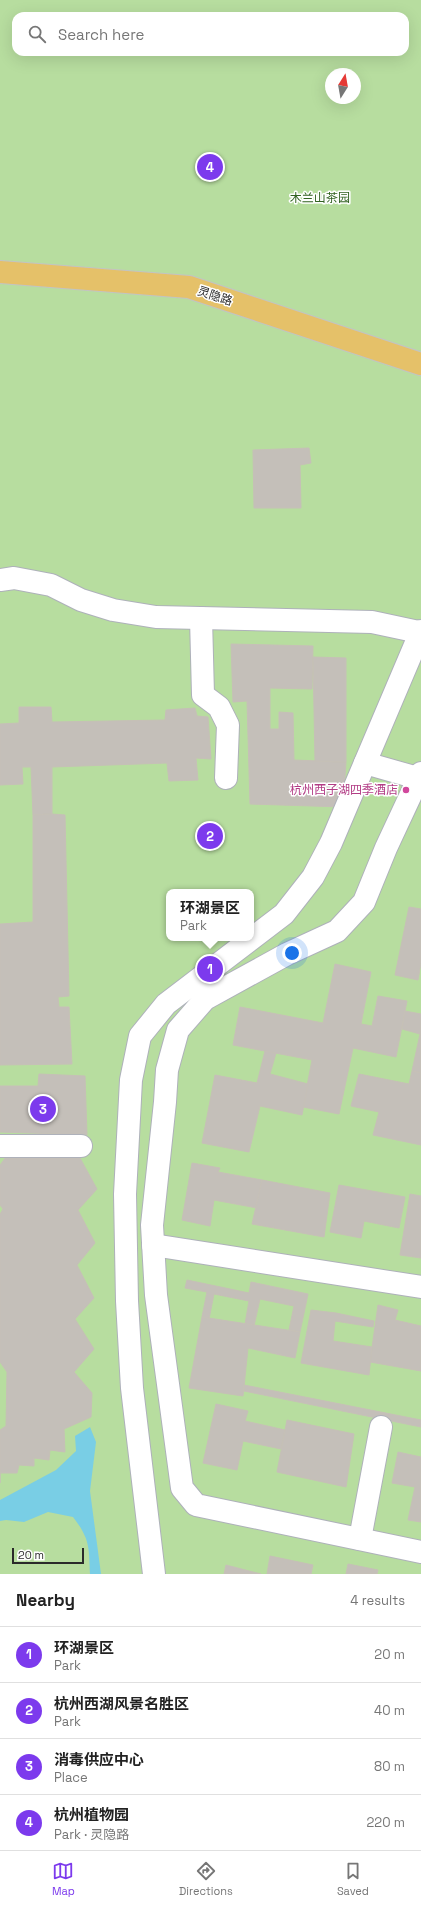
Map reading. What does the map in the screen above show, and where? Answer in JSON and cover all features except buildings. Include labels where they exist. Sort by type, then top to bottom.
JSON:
[{"type":"main road","name":"灵隐路","points":[[0,272],[189,287],[421,364]]},
{"type":"street","points":[[0,580],[14,578],[51,585],[81,600],[113,610],[156,617],[372,622],[420,631],[328,850],[313,877],[284,914],[254,937]]},
{"type":"street","points":[[201,618],[203,695],[220,707],[228,725],[226,778]]},
{"type":"street","points":[[365,763],[420,777],[386,848],[364,902],[337,931],[287,954],[205,999],[178,1030],[167,1070],[152,1225],[156,1295],[182,1488],[196,1505],[421,1552]]},
{"type":"street","points":[[154,1574],[132,1388],[127,1301],[126,1179],[131,1080],[140,1036],[166,1004],[249,941]]},
{"type":"street","points":[[0,1146],[81,1146]]},
{"type":"street","points":[[153,1245],[421,1286]]},
{"type":"street","points":[[360,1539],[381,1427]]},
{"type":"green space","name":"木兰山茶园","points":[[0,0],[421,0],[421,1574],[0,1574]]},
{"type":"water","points":[[90,1427],[96,1442],[90,1491],[101,1574],[90,1574],[88,1544],[83,1531],[73,1517],[48,1512],[24,1522],[6,1520],[0,1521],[0,1500],[56,1470],[76,1451],[75,1436]]},
{"type":"place","name":"杭州植物园","points":[[210,167]]},
{"type":"place","name":"杭州西子湖四季酒店","points":[[406,790]]},
{"type":"place","name":"杭州西湖风景名胜区","points":[[210,836]]},
{"type":"place","name":"环湖景区","points":[[210,969]]},
{"type":"place","name":"消毒供应中心","points":[[43,1109]]}]
